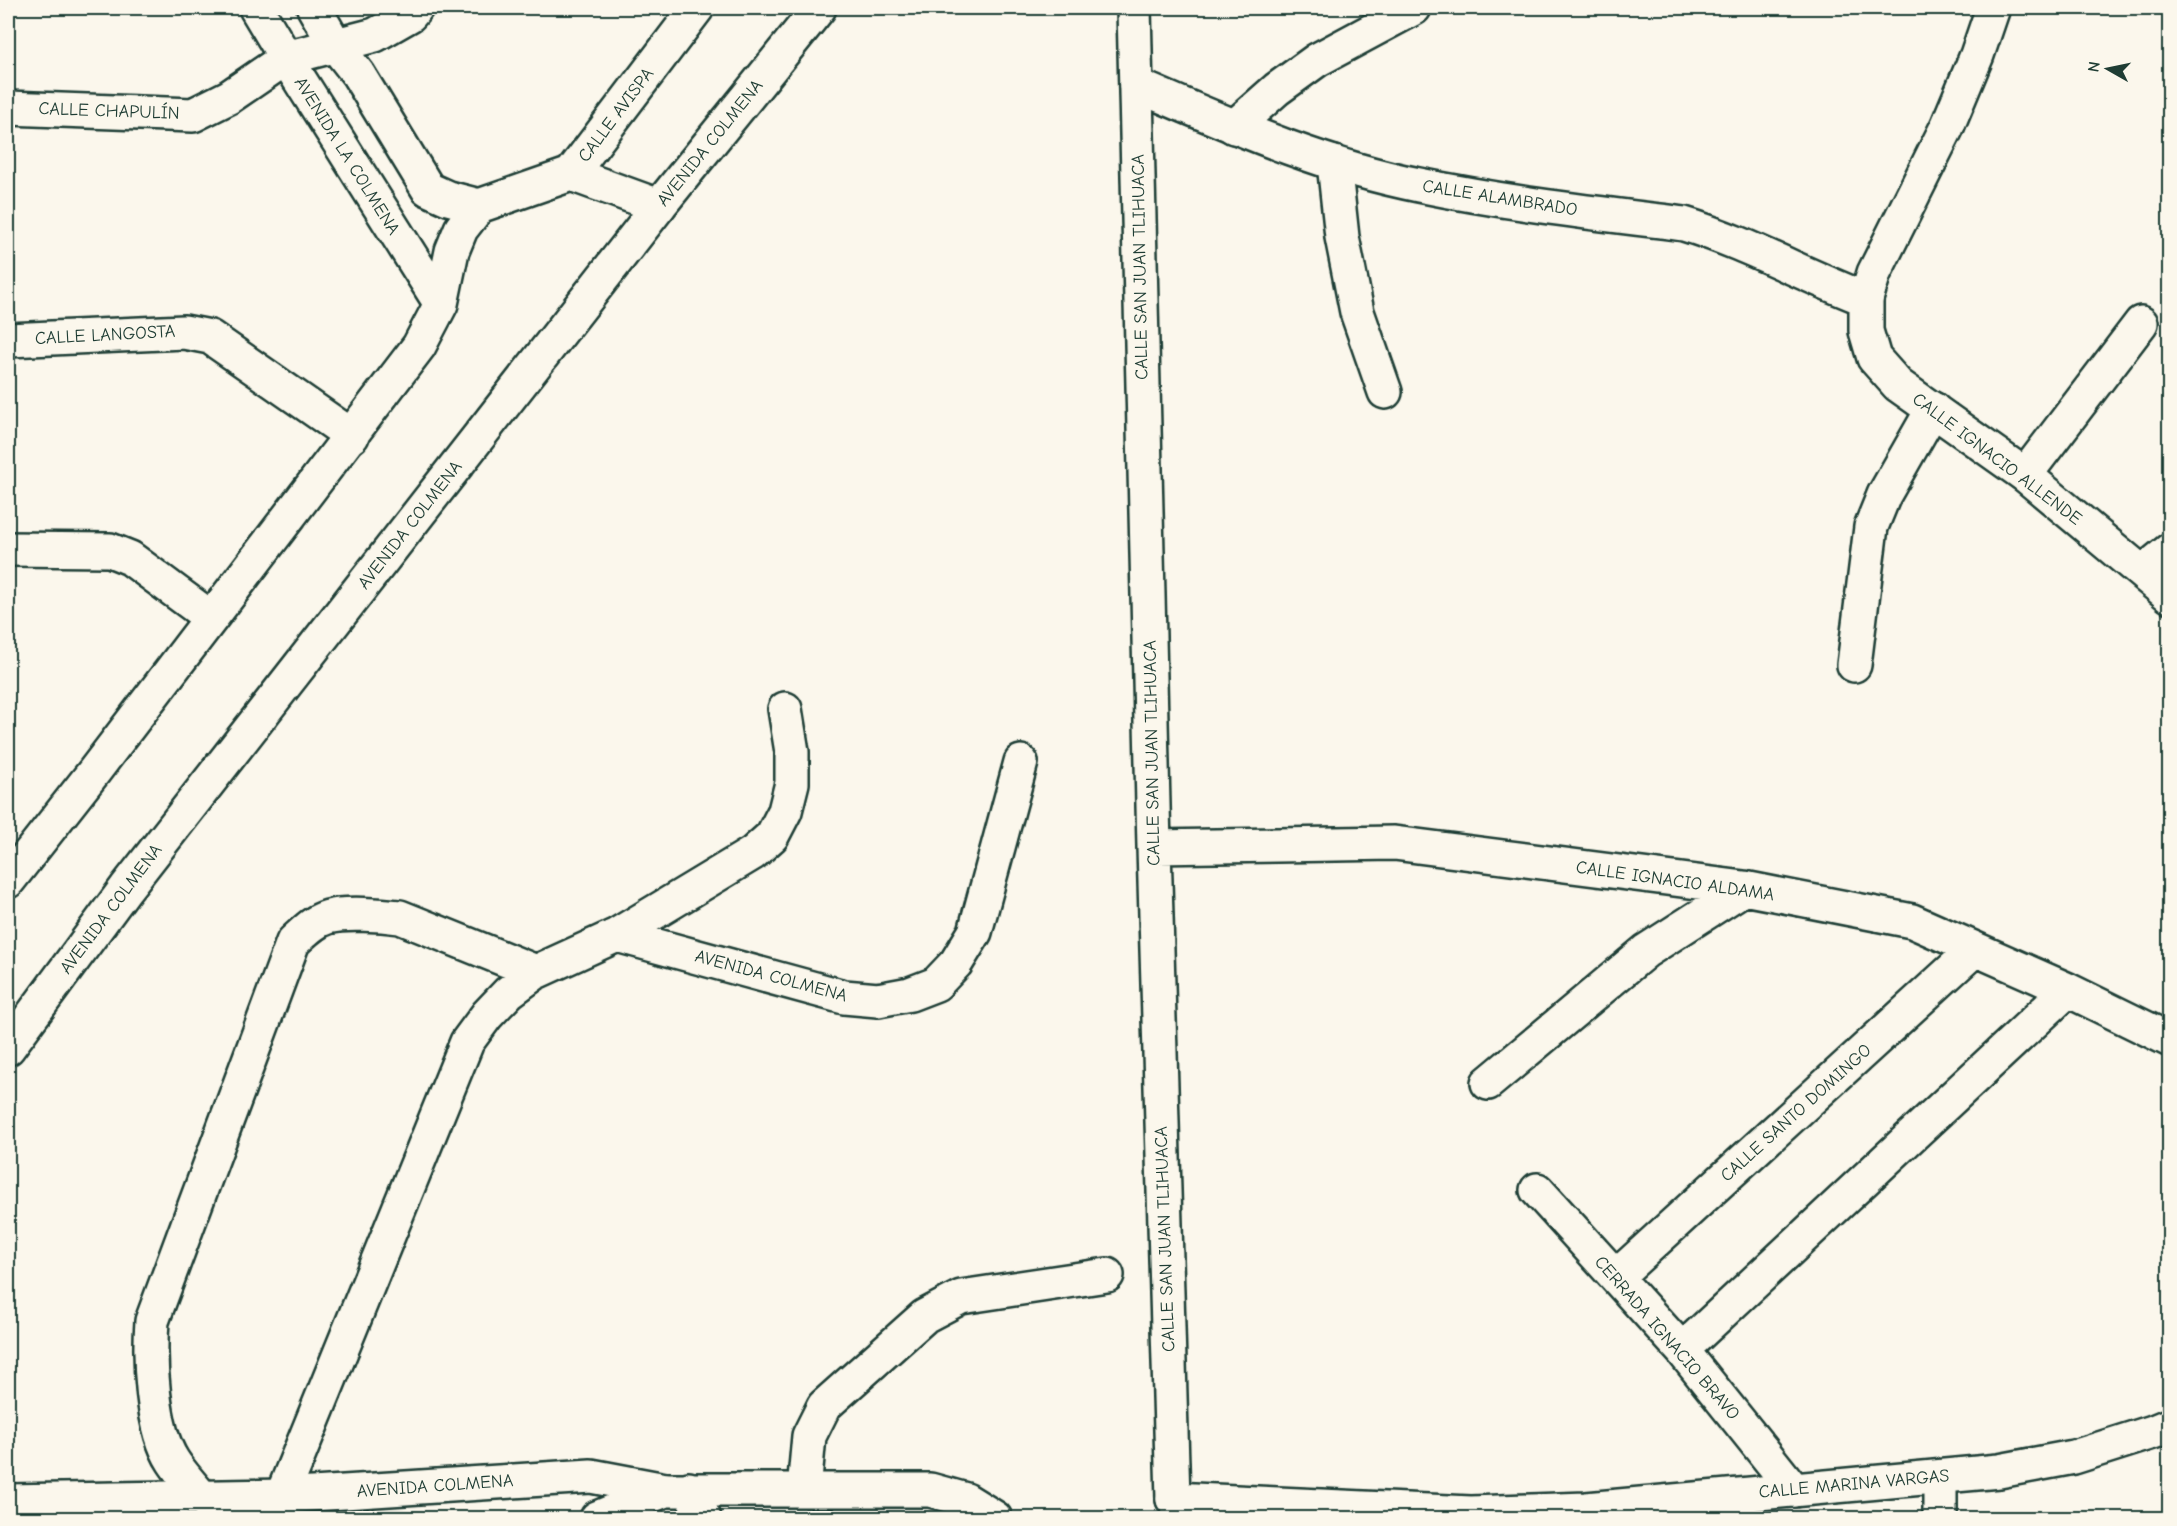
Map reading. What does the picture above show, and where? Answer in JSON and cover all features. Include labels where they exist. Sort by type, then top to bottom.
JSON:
[{"type":"street","name":"AVENIDA LA COLMENA","points":[[256,8],[441,304]]},
{"type":"street","points":[[8,881],[419,346],[441,304],[452,251],[461,229],[479,206],[448,198],[429,189],[358,74],[336,46],[314,8]]},
{"type":"street","name":"CALLE CHAPULÍN","points":[[8,108],[193,115],[229,97],[286,58],[375,34],[410,15],[416,8]]},
{"type":"street","name":"CALLE AVISPA","points":[[479,206],[571,174],[697,8]]},
{"type":"street","name":"AVENIDA COLMENA","points":[[8,1048],[126,888],[659,206],[819,8]]},
{"type":"street","name":"CALLE SAN JUAN TLIHUACA","points":[[1134,8],[1154,847],[1181,1509]]},
{"type":"street","points":[[1234,127],[1277,89],[1317,60],[1414,8]]},
{"type":"street","name":"CALLE IGNACIO ALLENDE","points":[[1993,8],[1977,55],[1947,127],[1874,273],[1866,299],[1866,331],[1874,358],[1898,385],[2025,475],[2169,596]]},
{"type":"street","name":"CALLE ALAMBRADO","points":[[1136,85],[1234,127],[1334,163],[1417,185],[1514,202],[1684,224],[1711,232],[1823,283],[1866,299]]},
{"type":"street","points":[[1334,163],[1342,237],[1357,312],[1385,392]]},
{"type":"street","points":[[571,174],[659,206]]},
{"type":"street","points":[[2025,475],[2141,323]]},
{"type":"street","name":"CALLE LANGOSTA","points":[[8,340],[184,332],[210,337],[352,436]]},
{"type":"street","points":[[1854,665],[1872,527],[1884,495],[1933,409]]},
{"type":"street","points":[[8,549],[110,550],[130,558],[212,618]]},
{"type":"street","points":[[2143,572],[2169,550]]},
{"type":"street","points":[[282,1496],[467,1042],[487,1015],[509,992],[536,972],[617,935],[753,853],[772,836],[785,811],[792,783],[792,752],[785,709]]},
{"type":"street","name":"AVENIDA COLMENA","points":[[617,935],[844,997],[878,1000],[910,994],[936,984],[956,963],[975,932],[1021,762]]},
{"type":"street","name":"CALLE IGNACIO ALDAMA","points":[[1154,847],[1395,843],[1744,888],[1912,921],[2068,990],[2169,1040]]},
{"type":"street","points":[[1488,1083],[1646,951],[1744,888]]},
{"type":"street","points":[[211,1508],[173,1461],[167,1449],[159,1420],[151,1364],[152,1321],[293,942],[309,927],[329,916],[376,914],[400,917],[536,972]]},
{"type":"street","name":"CALLE SANTO DOMINGO","points":[[1616,1277],[1976,949]]},
{"type":"street","points":[[1682,1350],[2068,990]]},
{"type":"street","name":"CERRADA IGNACIO BRAVO","points":[[1537,1190],[1682,1350],[1794,1490]]},
{"type":"street","points":[[804,1490],[809,1436],[824,1406],[925,1316],[961,1297],[1107,1275]]},
{"type":"street","name":"CALLE MARINA VARGAS","points":[[1181,1509],[1471,1513],[1586,1509],[1999,1471],[2074,1457],[2169,1425]]},
{"type":"street","name":"AVENIDA COLMENA","points":[[8,1501],[211,1508],[282,1496],[591,1476],[677,1490],[930,1490],[966,1500],[995,1518]]},
{"type":"street","points":[[1940,1518],[1941,1477]]},
{"type":"street","points":[[677,1490],[704,1518]]},
{"type":"street","name":"AVENIDA COLMENA","points":[[597,1518],[677,1490]]}]
